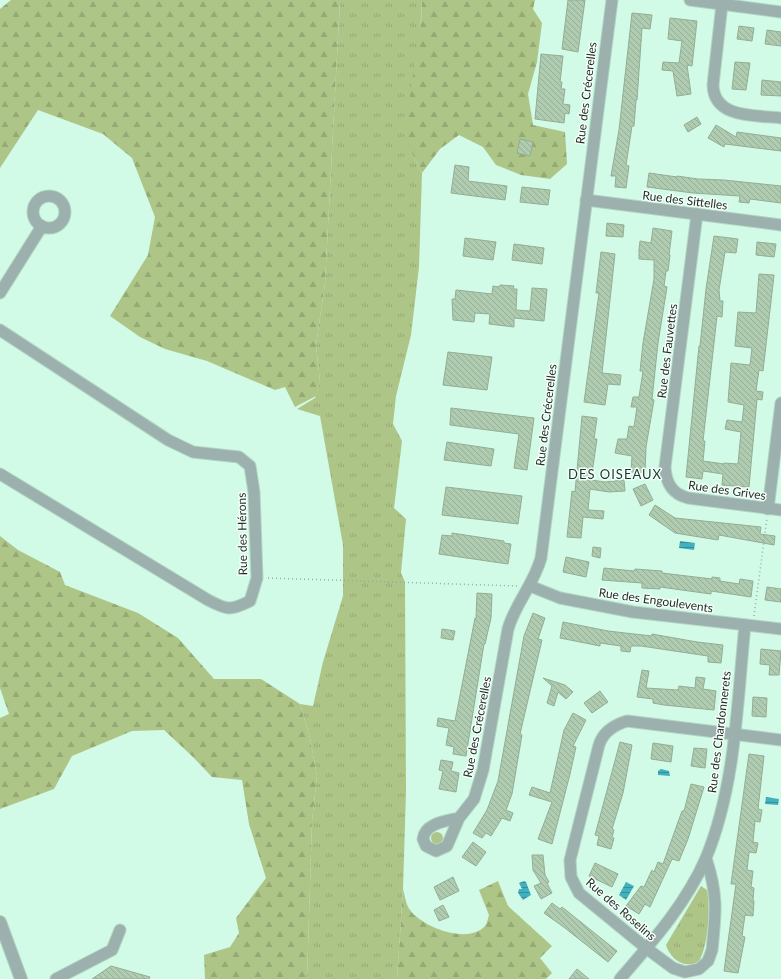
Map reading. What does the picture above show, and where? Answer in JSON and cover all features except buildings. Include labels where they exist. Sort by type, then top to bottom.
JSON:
[{"type":"street","name":"Rue des Crécerelles","points":[[459,818],[474,799],[479,786],[506,636],[514,613],[530,586],[538,568],[542,548],[612,0]]},
{"type":"street","points":[[690,0],[781,12]]},
{"type":"street","points":[[722,4],[713,85],[715,97],[721,105],[729,111],[781,118]]},
{"type":"street","name":"Rue des Sittelles","points":[[586,200],[781,225]]},
{"type":"street","name":"Rue des Fauvettes","points":[[672,489],[667,479],[665,467],[697,214]]},
{"type":"street","points":[[0,293],[42,226]]},
{"type":"street","name":"Rue des Hérons","points":[[0,330],[168,440],[193,452],[239,457],[250,466],[254,492],[257,578],[250,601],[239,606],[226,609],[208,600],[0,474]]},
{"type":"street","points":[[768,509],[781,403]]},
{"type":"street","name":"Rue des Grives","points":[[672,489],[681,497],[781,510]]},
{"type":"street","name":"Rue des Engoulevents","points":[[530,586],[560,598],[619,610],[781,629]]},
{"type":"street","name":"Rue des Chardonnerets","points":[[620,979],[674,914],[706,858],[728,787],[749,626]]},
{"type":"street","name":"Rue des Roselins","points":[[706,858],[713,880],[716,898],[712,950],[708,961],[696,970],[682,972],[673,968],[578,893],[571,877],[570,860],[600,743],[611,728],[627,721],[781,740]]},
{"type":"street","points":[[0,922],[20,979]]},
{"type":"street","points":[[56,979],[112,950],[120,930]]},
{"type":"path","points":[[749,626],[768,509]]},
{"type":"path","points":[[257,578],[530,586]]},
{"type":"green space","points":[[11,0],[340,0],[325,283],[316,345],[320,382],[316,396],[295,407],[285,387],[275,390],[207,361],[165,349],[140,337],[110,316],[148,255],[155,217],[132,158],[103,134],[38,110],[0,168],[0,9]]},
{"type":"green space","points":[[340,0],[422,0],[413,155],[422,173],[419,267],[411,335],[396,396],[393,424],[402,441],[394,508],[406,519],[401,573],[405,582],[406,792],[403,889],[397,979],[307,979],[312,821],[317,776],[310,738],[300,704],[313,706],[323,662],[343,596],[343,545],[320,416],[297,409],[315,398],[320,382],[316,345],[325,283]]},
{"type":"green space","points":[[422,0],[535,0],[533,9],[542,23],[537,62],[528,94],[533,125],[565,132],[567,164],[550,179],[521,175],[496,165],[483,147],[459,135],[440,149],[422,173],[413,155],[405,128],[421,22]]},
{"type":"green space","points":[[0,536],[18,550],[60,572],[65,585],[138,613],[178,638],[214,679],[261,679],[300,704],[310,738],[317,776],[312,821],[307,979],[205,979],[204,955],[230,947],[239,933],[236,918],[266,878],[249,824],[242,780],[212,777],[164,730],[132,731],[72,756],[54,789],[0,809],[0,718],[9,714],[0,688]]},
{"type":"green space","points":[[437,832],[441,834],[443,838],[441,842],[437,844],[433,842],[431,838],[433,834]]},
{"type":"green space","points":[[498,881],[508,906],[552,946],[540,958],[552,973],[546,979],[397,979],[403,889],[410,910],[424,922],[446,932],[468,934],[485,926],[489,915],[479,890]]},
{"type":"green space","points":[[701,886],[707,890],[709,906],[708,927],[704,948],[698,962],[693,964],[683,963],[671,955],[666,945]]},
{"type":"water","points":[[680,541],[695,543],[694,550],[679,548]]},
{"type":"water","points":[[661,769],[669,771],[670,776],[658,775],[658,771]]},
{"type":"water","points":[[766,797],[779,799],[778,805],[765,804]]},
{"type":"water","points":[[524,881],[526,882],[531,895],[523,900],[518,893],[519,889],[522,889],[519,883]]},
{"type":"water","points":[[626,882],[634,886],[626,900],[619,895]]},
{"type":"district","name":"DES OISEAUX","points":[[615,474]]}]
